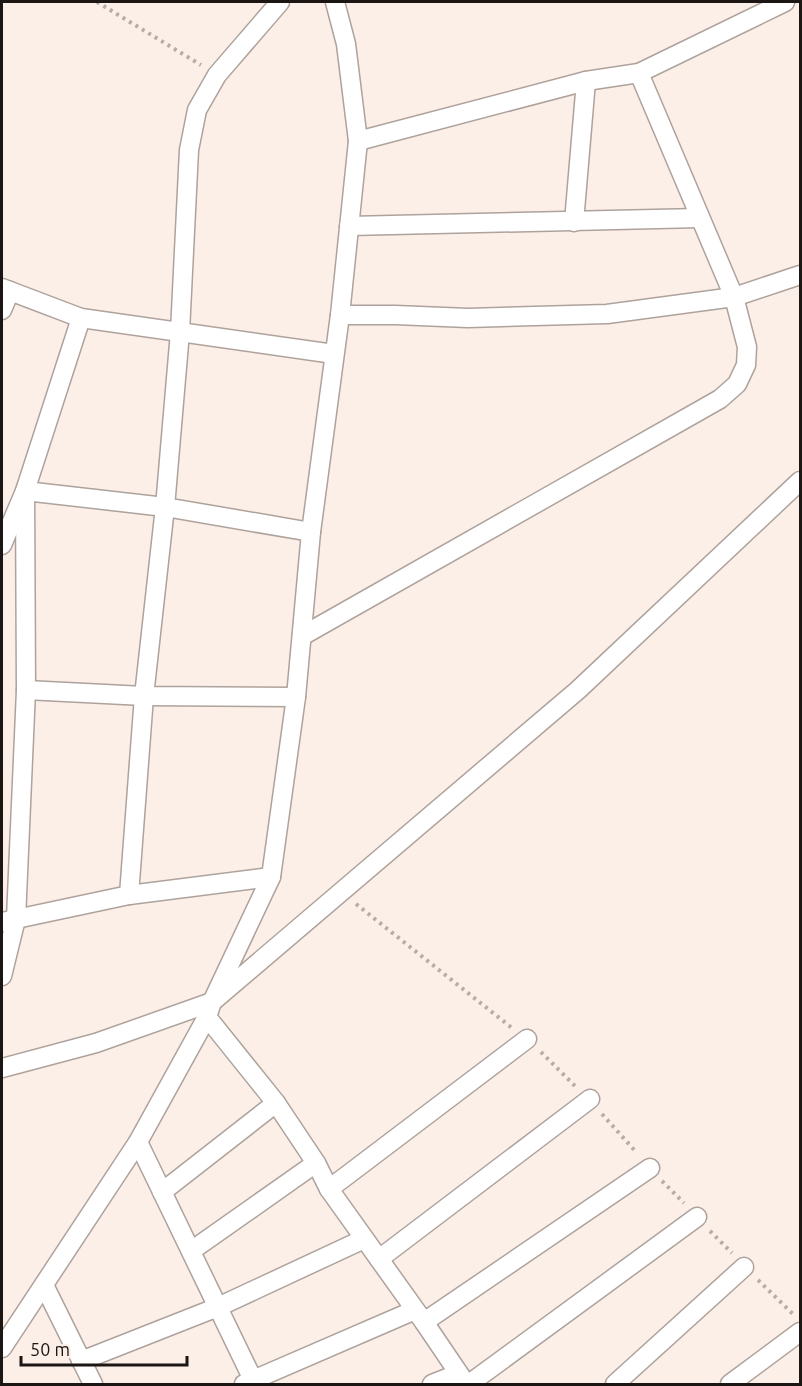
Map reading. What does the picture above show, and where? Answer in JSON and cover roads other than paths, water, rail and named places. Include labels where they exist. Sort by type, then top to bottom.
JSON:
[{"type":"street","points":[[129,895],[144,696],[165,507],[180,332],[189,150],[197,110],[217,75],[280,2]]},
{"type":"street","points":[[2,1348],[138,1142],[209,1009],[271,878],[296,697],[311,532],[340,315],[358,141],[346,44],[335,2]]},
{"type":"street","points":[[358,141],[586,81],[639,73],[785,2]]},
{"type":"street","points":[[302,636],[720,399],[737,384],[746,365],[747,347],[734,297],[639,73]]},
{"type":"street","points":[[574,222],[586,81]]},
{"type":"street","points":[[349,226],[700,218]]},
{"type":"street","points":[[340,315],[468,318],[607,314],[734,297],[801,275]]},
{"type":"street","points":[[2,310],[6,290],[81,318],[334,354]]},
{"type":"street","points":[[2,545],[26,490],[81,318]]},
{"type":"street","points":[[2,1068],[209,1009],[578,690],[801,481]]},
{"type":"street","points":[[26,490],[165,507],[311,532]]},
{"type":"street","points":[[2,976],[9,920],[26,690],[26,490]]},
{"type":"street","points":[[26,690],[144,696],[296,697]]},
{"type":"street","points":[[9,920],[129,895],[271,878]]},
{"type":"street","points":[[209,1009],[276,1103],[364,1239],[464,1381]]},
{"type":"street","points":[[330,1188],[527,1039]]},
{"type":"street","points":[[379,1259],[590,1100]]},
{"type":"street","points":[[162,1192],[276,1103]]},
{"type":"street","points":[[138,1142],[218,1307],[251,1383],[420,1316],[650,1168]]},
{"type":"street","points":[[190,1251],[316,1163]]},
{"type":"street","points":[[432,1384],[464,1381],[697,1217]]},
{"type":"street","points":[[81,1361],[218,1307],[364,1239]]},
{"type":"street","points":[[615,1384],[744,1267]]},
{"type":"street","points":[[44,1285],[93,1384]]},
{"type":"street","points":[[730,1384],[801,1332]]}]
